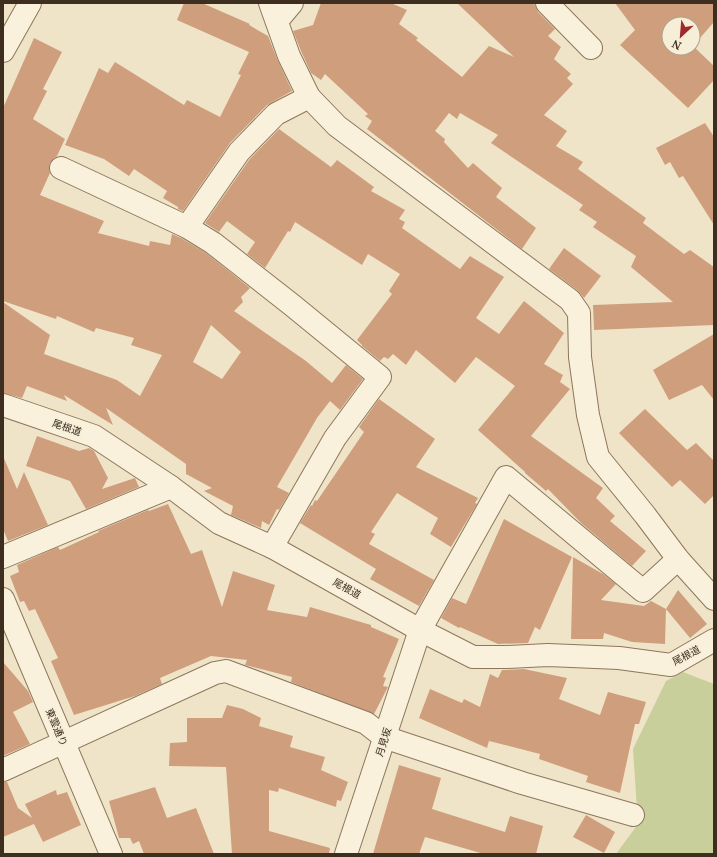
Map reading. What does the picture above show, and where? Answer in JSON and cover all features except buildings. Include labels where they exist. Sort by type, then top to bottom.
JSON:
[{"type":"street","points":[[3,50],[30,3]]},
{"type":"street","points":[[292,3],[273,12],[289,56],[309,97],[337,126],[570,300],[579,313],[580,357],[588,415],[598,456],[678,559],[714,599]]},
{"type":"street","points":[[547,3],[591,48]]},
{"type":"street","points":[[187,227],[239,152],[276,114],[309,97]]},
{"type":"street","points":[[61,168],[187,227],[219,248],[380,377],[335,438],[272,547]]},
{"type":"street","name":"尾根道","points":[[3,405],[94,436],[171,487],[219,523],[272,547],[420,630],[473,656],[506,658],[548,655],[619,658],[671,665],[714,640]]},
{"type":"street","name":"月見坂","points":[[346,854],[420,630],[506,477],[643,591],[678,559]]},
{"type":"street","points":[[3,557],[171,487]]},
{"type":"street","name":"東雲通り","points":[[3,599],[111,854]]},
{"type":"street","points":[[3,770],[215,673],[226,671],[366,723],[384,737],[522,783],[633,815]]},
{"type":"green space","points":[[683,672],[714,684],[714,854],[616,854],[638,824],[633,749],[666,681]]}]
